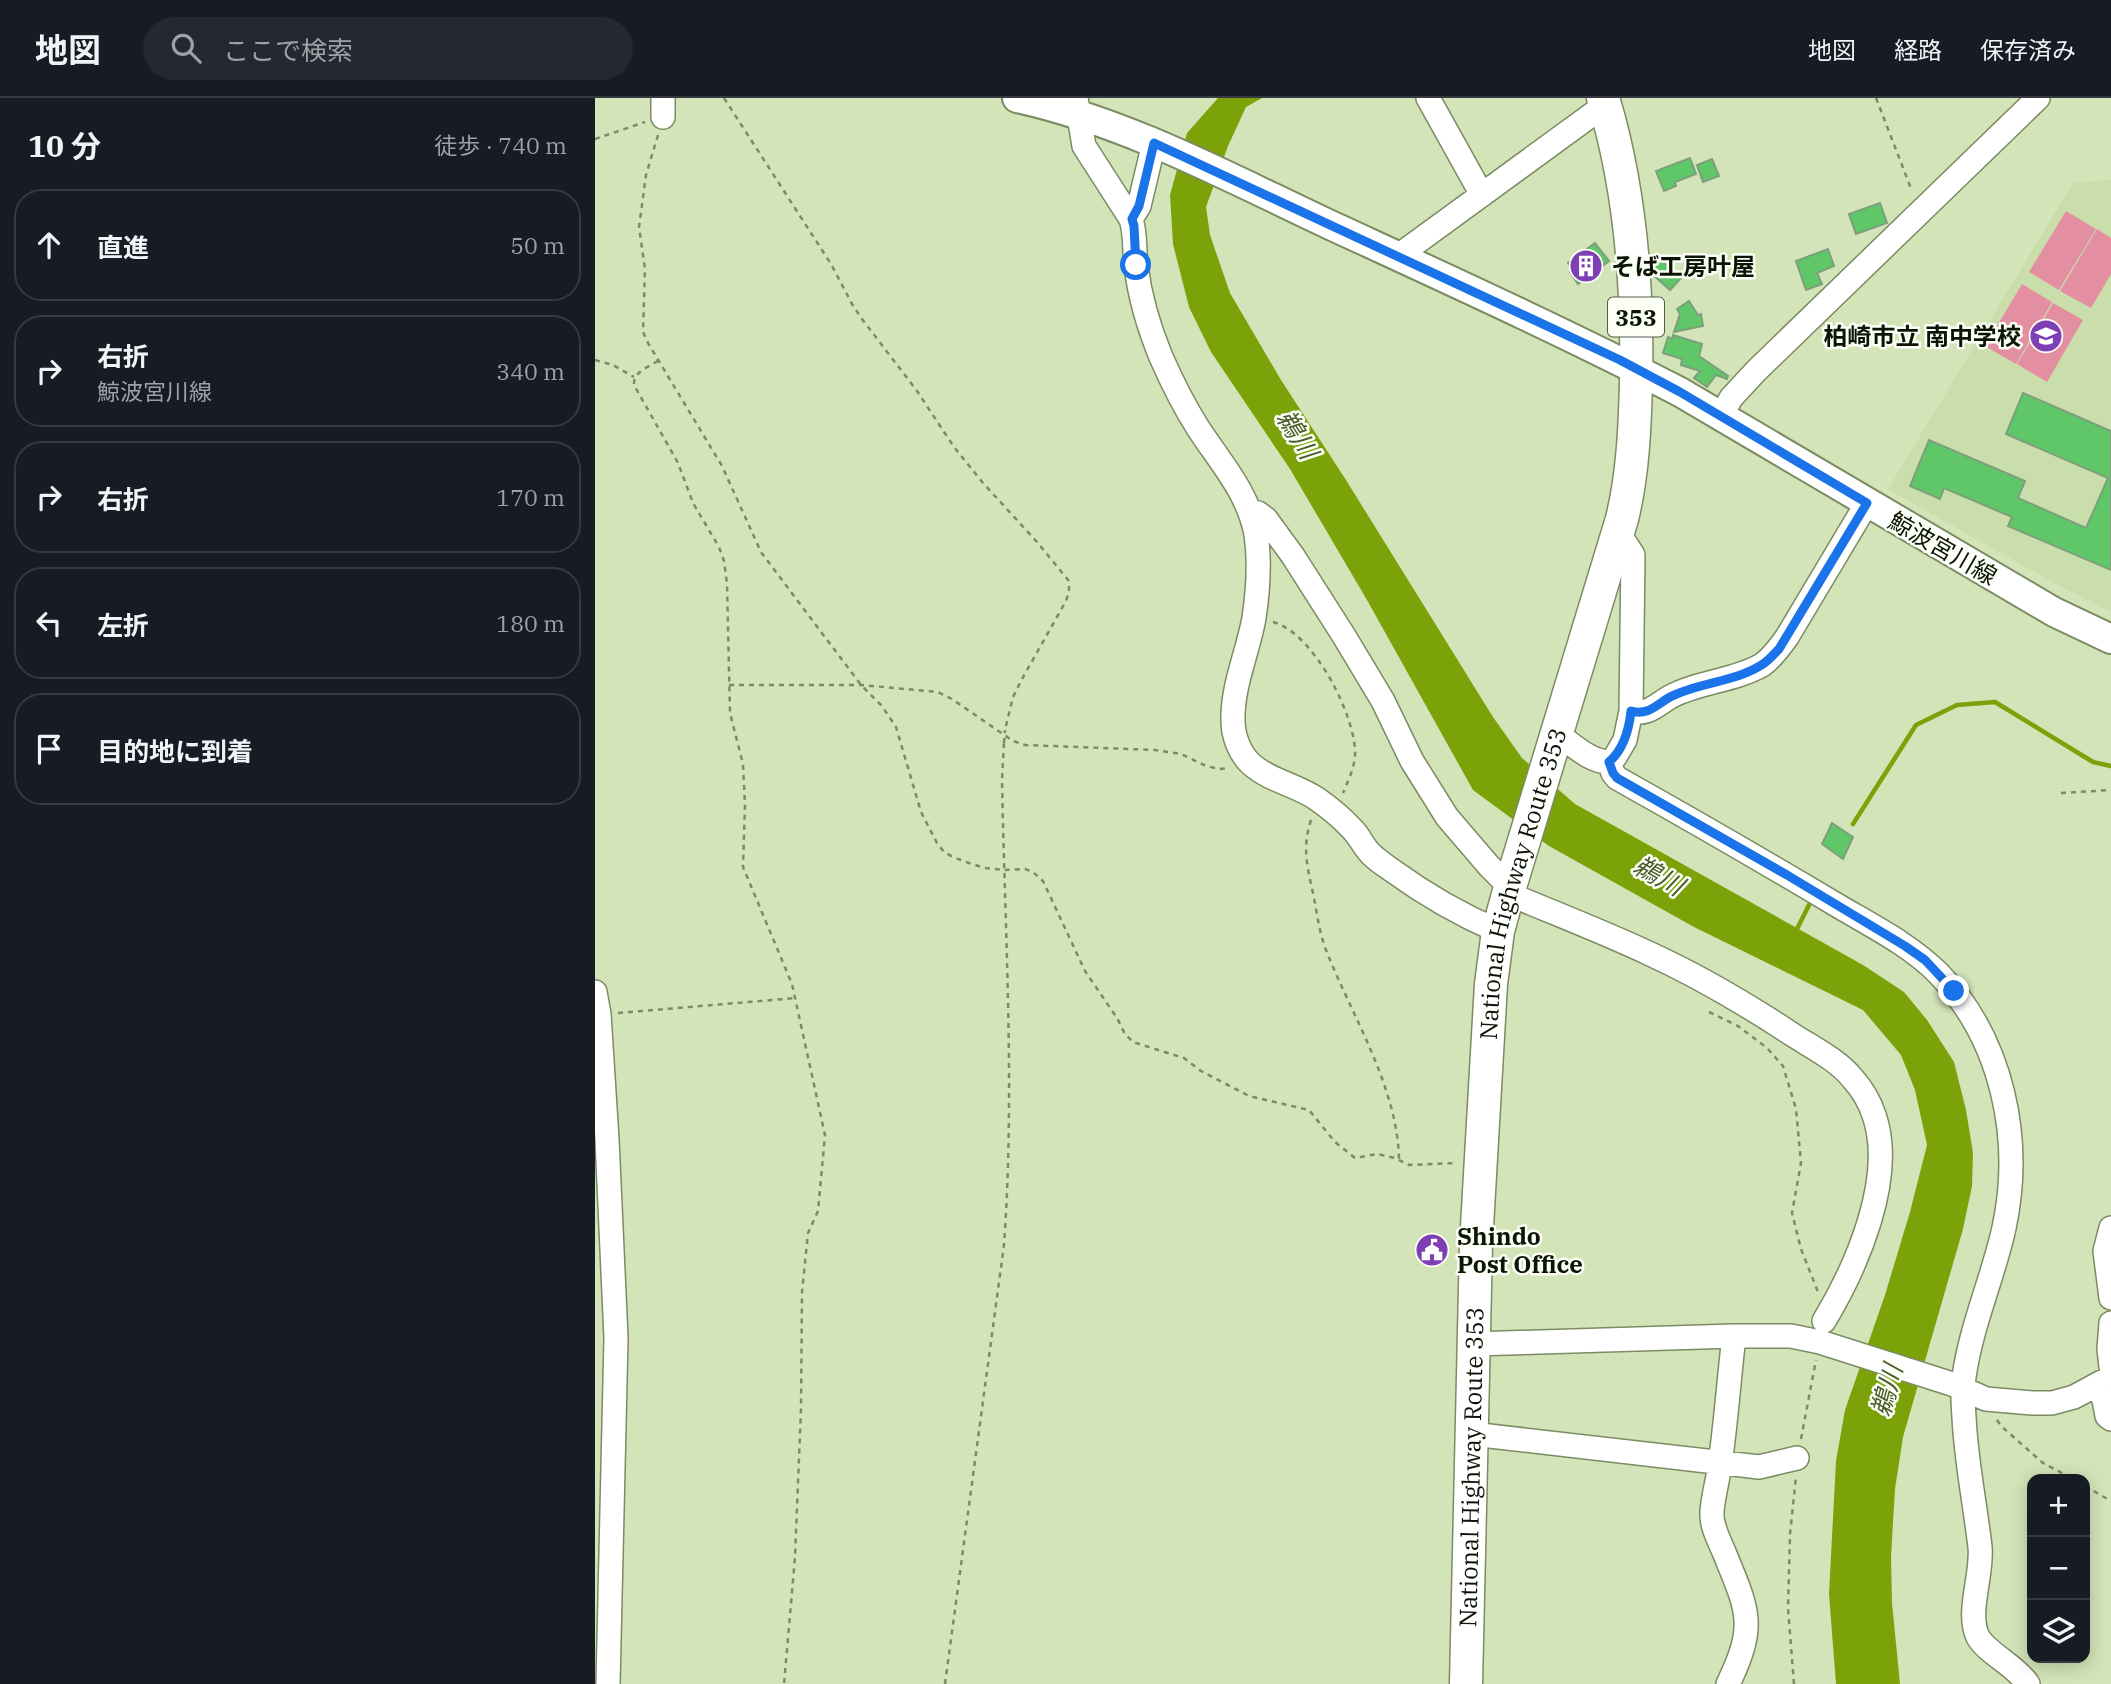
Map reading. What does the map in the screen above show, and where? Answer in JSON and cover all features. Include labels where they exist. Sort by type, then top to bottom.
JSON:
[{"type":"highway","name":"National Highway Route 353","points":[[1466,1684],[1476,1244],[1490,995],[1498,931],[1617,537],[1630,477],[1636,369],[1635,281],[1629,217],[1604,102]]},
{"type":"main road","name":"鯨波宮川線","points":[[1017,98],[1077,106],[1636,369],[2054,612],[2111,639]]},
{"type":"street","points":[[1428,98],[1482,195]]},
{"type":"street","points":[[1720,417],[1731,398],[1756,371],[2038,98]]},
{"type":"street","points":[[1398,256],[1604,102]]},
{"type":"street","points":[[1077,106],[1084,146],[1132,219],[1140,292],[1148,325],[1161,357],[1191,416],[1242,491],[1256,534],[1258,560],[1254,618],[1238,681],[1233,721],[1236,740],[1251,764],[1327,806],[1354,831],[1371,855],[1395,873],[1422,892],[1498,931]]},
{"type":"street","points":[[1132,219],[1139,206],[1159,145]]},
{"type":"street","points":[[1631,711],[1640,714],[1672,696],[1763,664],[1787,637],[1867,503]]},
{"type":"street","points":[[1250,511],[1266,519],[1337,624],[1383,701],[1412,761],[1447,817],[1510,887],[1646,952],[1754,1009],[1839,1065],[1853,1079],[1875,1116],[1880,1159],[1877,1196],[1851,1272],[1824,1321]]},
{"type":"street","points":[[1555,738],[1603,762],[1609,762],[1615,757],[1625,740],[1631,711],[1633,555],[1624,541],[1617,537]]},
{"type":"street","points":[[1609,762],[1617,778],[1787,875],[1925,960],[1954,991],[1983,1038],[2007,1110],[2012,1160],[2004,1228],[1967,1361],[1957,1386],[1981,1564],[1976,1592],[1975,1627],[1980,1640],[2017,1671],[2028,1684]]},
{"type":"street","points":[[597,1003],[608,1152],[616,1338],[608,1684]]},
{"type":"street","points":[[2111,1228],[2105,1251],[2111,1298]]},
{"type":"street","points":[[2111,1323],[2104,1400],[2107,1416],[2111,1419]]},
{"type":"street","points":[[1728,1684],[1741,1659],[1747,1615],[1712,1512],[1734,1336]]},
{"type":"street","points":[[1473,1344],[1791,1336],[1832,1345],[1957,1386],[1986,1399],[2032,1403],[2052,1403],[2074,1398],[2107,1376]]},
{"type":"street","points":[[1472,1434],[1759,1467],[1797,1458]]},
{"type":"path","points":[[724,98],[831,264],[862,319],[917,391],[954,447],[1069,581],[1066,601],[1013,697],[1005,730],[1002,780],[1009,1124],[1005,1234],[945,1684]]},
{"type":"path","points":[[1876,98],[1912,191],[1924,208]]},
{"type":"path","points":[[595,139],[663,107]]},
{"type":"path","points":[[663,107],[646,175],[639,227],[645,278],[643,332],[722,466],[761,552],[861,685],[882,706],[895,727],[921,812],[937,843],[944,852],[953,857],[985,868],[1025,869],[1043,881],[1085,971],[1125,1034],[1133,1042],[1184,1058],[1201,1071],[1248,1096],[1310,1110],[1335,1142],[1355,1158],[1387,1155],[1409,1166],[1480,1161]]},
{"type":"path","points":[[595,360],[613,365],[634,377]]},
{"type":"path","points":[[634,377],[658,361]]},
{"type":"path","points":[[634,377],[634,385],[678,463],[693,503],[719,547],[724,561],[731,721],[744,764],[743,867],[796,998],[826,1143],[818,1211],[809,1233],[803,1278],[796,1543],[783,1684]]},
{"type":"path","points":[[1254,618],[1278,623],[1290,629],[1306,645],[1336,690],[1352,728],[1355,756],[1352,771],[1327,806],[1309,825],[1305,856],[1325,947],[1364,1034],[1385,1090],[1399,1160]]},
{"type":"path","points":[[729,685],[861,685],[939,692],[1013,741],[1025,745],[1155,750],[1181,754],[1206,766],[1220,769],[1251,764]]},
{"type":"path","points":[[2061,793],[2111,790]]},
{"type":"path","points":[[597,1003],[796,998]]},
{"type":"path","points":[[1986,1399],[2001,1426],[2043,1462],[2064,1474]]},
{"type":"path","points":[[2090,1489],[2111,1501]]},
{"type":"shaded area","name":"柏崎市立 南中学校","points":[[2111,180],[2111,612],[1888,489],[2073,183]]},
{"type":"shaded area","points":[[2066,211],[2096,229],[2059,290],[2029,272]]},
{"type":"shaded area","points":[[2097,229],[2111,238],[2111,274],[2091,308],[2060,291]]},
{"type":"shaded area","points":[[2022,284],[2052,302],[2016,364],[1985,346]]},
{"type":"shaded area","points":[[2053,303],[2083,320],[2047,382],[2017,364]]},
{"type":"water","name":"鵜川","points":[[1218,98],[1262,98],[1246,107],[1228,146],[1206,207],[1210,235],[1230,293],[1281,380],[1493,717],[1522,758],[1575,804],[1863,965],[1904,992],[1927,1020],[1954,1062],[1973,1153],[1972,1186],[1963,1229],[1903,1437],[1895,1489],[1891,1557],[1892,1603],[1900,1684],[1836,1684],[1829,1594],[1836,1461],[1845,1410],[1885,1295],[1927,1145],[1915,1090],[1901,1055],[1863,1010],[1694,927],[1549,846],[1473,790],[1290,469],[1211,352],[1189,307],[1173,244],[1170,195],[1187,133]]},
{"type":"building","points":[[1690,158],[1696,174],[1675,182],[1676,186],[1664,191],[1656,171]]},
{"type":"building","points":[[1712,159],[1719,176],[1703,182],[1697,165]]},
{"type":"building","points":[[1880,203],[1887,223],[1856,234],[1849,214]]},
{"type":"building","name":"そば工房叶屋","points":[[1595,243],[1609,261],[1578,284],[1568,263]]},
{"type":"building","points":[[1828,249],[1834,266],[1817,273],[1822,284],[1806,290],[1796,261]]},
{"type":"building","points":[[1660,259],[1681,278],[1670,290],[1652,274],[1652,268]]},
{"type":"building","points":[[1689,301],[1698,315],[1701,314],[1703,326],[1674,332],[1680,314],[1677,309]]},
{"type":"building","points":[[1673,335],[1702,344],[1699,356],[1728,376],[1727,379],[1716,375],[1707,387],[1694,378],[1700,371],[1681,365],[1682,359],[1663,353],[1668,337],[1672,339]]},
{"type":"building","points":[[2023,393],[2111,431],[2111,570],[2008,526],[2012,517],[1944,488],[1940,499],[1910,486],[1929,440],[2025,481],[2018,498],[2086,528],[2108,478],[2006,434]]},
{"type":"building","points":[[1832,823],[1853,837],[1843,859],[1822,844]]},
{"type":"waterway","points":[[1853,824],[1916,725],[1957,705],[1995,702],[2093,762],[2111,766]]},
{"type":"waterway","points":[[1795,933],[1809,905]]},
{"type":"place","name":"そば工房叶屋","points":[[1586,266]]},
{"type":"place","name":"柏崎市立 南中学校","points":[[2046,336]]},
{"type":"place","name":"Shindo Post Office","points":[[1432,1250]]},
{"type":"route","points":[[1136,265],[1132,219],[1139,206],[1154,143],[1620,360],[1680,392],[1867,503],[1779,649],[1763,664],[1740,674],[1672,696],[1640,714],[1631,711],[1625,740],[1609,762],[1617,778],[1905,946],[1925,960],[1954,991]]}]
